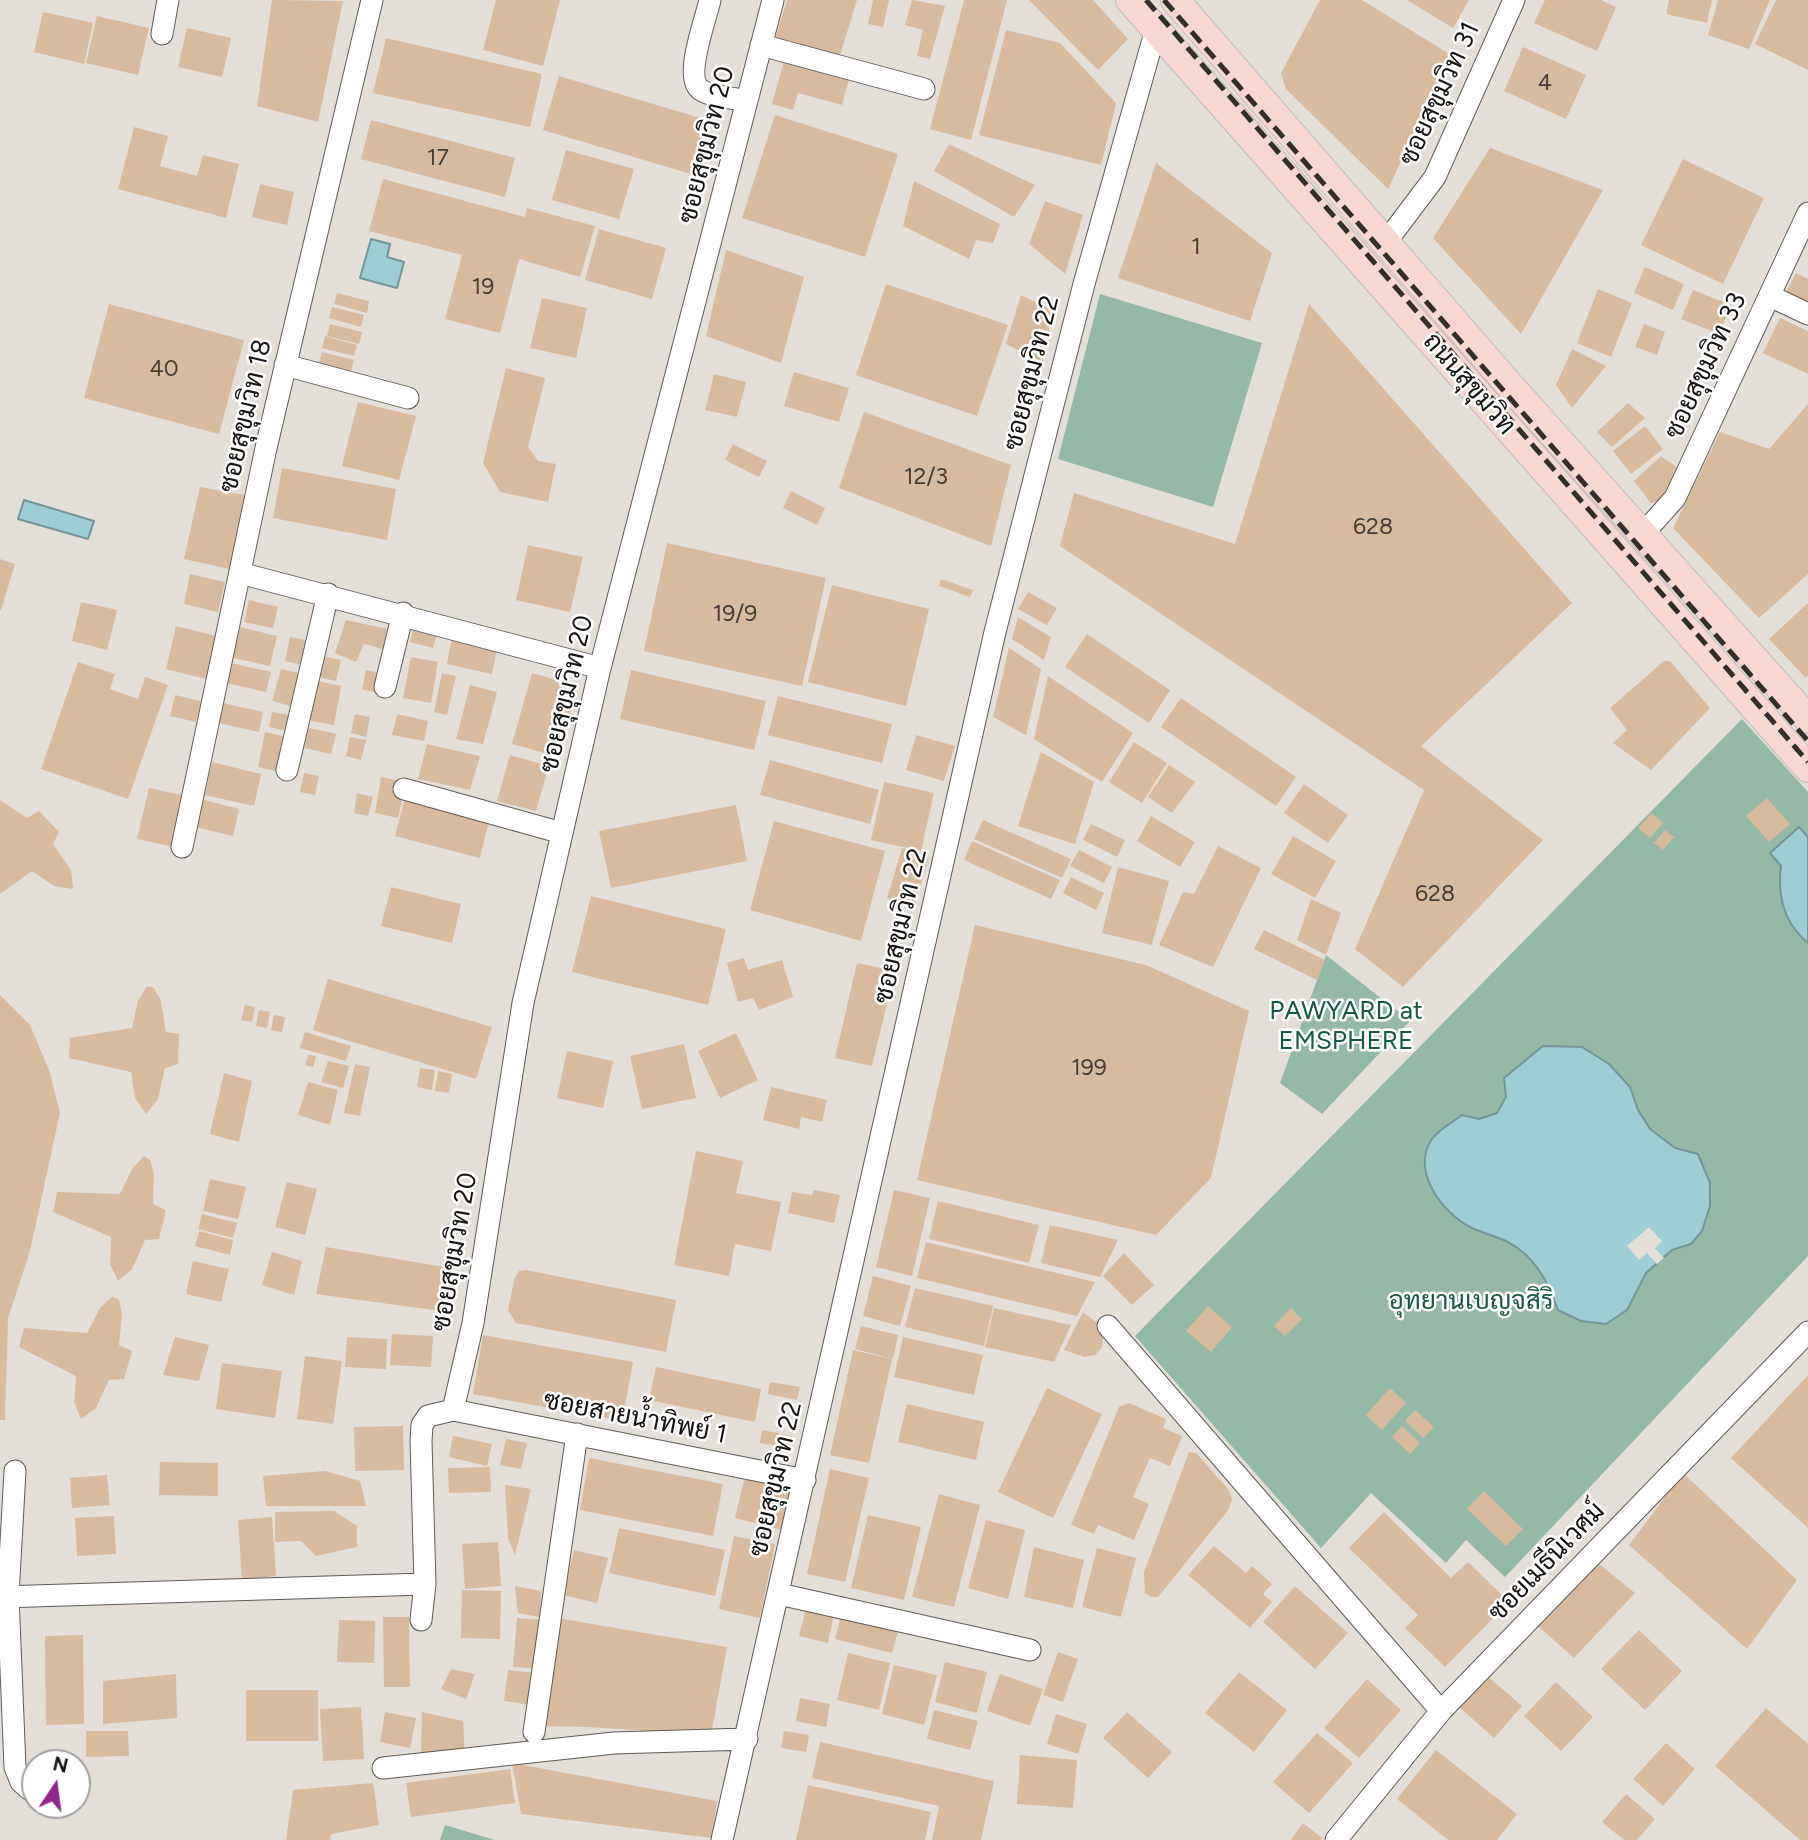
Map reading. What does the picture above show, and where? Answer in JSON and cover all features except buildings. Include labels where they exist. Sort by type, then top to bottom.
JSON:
[{"type":"main road","name":"ถนนสุขุมวิท","points":[[1130,0],[1808,768]]},
{"type":"main road","name":"ถนนสุขุมวิท","points":[[1178,4],[1642,535],[1808,719]]},
{"type":"main road","points":[[1156,29],[1178,4]]},
{"type":"main road","points":[[1363,265],[1386,242]]},
{"type":"street","points":[[162,34],[168,0]]},
{"type":"street","name":"ซอยสุขุมวิท 18","points":[[182,846],[201,746],[285,365],[372,0]]},
{"type":"street","points":[[710,0],[692,70],[696,85],[702,91],[745,100]]},
{"type":"street","name":"ซอยสุขุมวิท 31","points":[[1386,242],[1435,177],[1514,0]]},
{"type":"street","name":"ซอยสุขุมวิท 20","points":[[453,1410],[473,1323],[523,1003],[600,668],[674,393],[770,1]]},
{"type":"street","name":"ซอยสุขุมวิท 22","points":[[722,1840],[1010,568],[1091,258],[1156,29]]},
{"type":"street","points":[[761,46],[924,89]]},
{"type":"street","name":"ซอยสุขุมวิท 33","points":[[1642,535],[1675,498],[1808,213]]},
{"type":"street","points":[[1770,296],[1808,314]]},
{"type":"street","points":[[285,365],[408,398]]},
{"type":"street","points":[[240,573],[402,613],[600,668]]},
{"type":"street","points":[[288,770],[328,594]]},
{"type":"street","points":[[385,687],[402,613]]},
{"type":"street","points":[[404,789],[562,833]]},
{"type":"street","points":[[1108,1326],[1441,1711]]},
{"type":"street","name":"ซอยเมธีนิเวศม์","points":[[1336,1840],[1441,1711],[1808,1332]]},
{"type":"street","points":[[421,1620],[425,1584],[422,1425],[428,1416],[453,1410]]},
{"type":"street","name":"ซอยสายน้ำทิพย์ 1","points":[[453,1410],[805,1480]]},
{"type":"street","points":[[534,1732],[577,1434]]},
{"type":"street","points":[[15,1471],[4,1596],[15,1766],[21,1782]]},
{"type":"street","points":[[4,1596],[425,1584]]},
{"type":"street","points":[[779,1594],[1030,1650]]},
{"type":"street","points":[[383,1768],[614,1743],[747,1739]]},
{"type":"green space","points":[[1100,294],[1262,343],[1213,507],[1058,459]]},
{"type":"green space","name":"อุทยานเบญจสิริ","points":[[1742,719],[1808,792],[1808,1256],[1505,1577],[1466,1540],[1446,1563],[1371,1493],[1321,1548],[1135,1336]]},
{"type":"green space","name":"PAWYARD at EMSPHERE","points":[[1326,955],[1410,1021],[1322,1114],[1280,1083]]},
{"type":"green space","points":[[445,1825],[495,1840],[440,1840]]},
{"type":"water","points":[[371,239],[390,244],[387,257],[404,262],[397,288],[360,278]]},
{"type":"water","points":[[24,500],[94,521],[88,539],[18,519]]},
{"type":"water","points":[[1799,827],[1808,837],[1808,943],[1788,918],[1781,898],[1781,866],[1770,853]]},
{"type":"water","points":[[1543,1046],[1582,1047],[1609,1064],[1630,1087],[1638,1110],[1650,1129],[1675,1148],[1698,1154],[1710,1183],[1710,1206],[1702,1231],[1691,1244],[1672,1250],[1646,1273],[1627,1310],[1606,1324],[1581,1321],[1558,1310],[1545,1280],[1525,1254],[1506,1241],[1472,1228],[1450,1213],[1427,1178],[1426,1151],[1432,1139],[1462,1115],[1479,1119],[1497,1113],[1506,1097],[1504,1078]]},
{"type":"pier","points":[[1649,1227],[1662,1241],[1655,1248],[1664,1258],[1657,1264],[1647,1253],[1639,1260],[1627,1246]]},
{"type":"railway","points":[[1146,0],[1808,762]]},
{"type":"railway","points":[[1164,0],[1808,741]]}]
